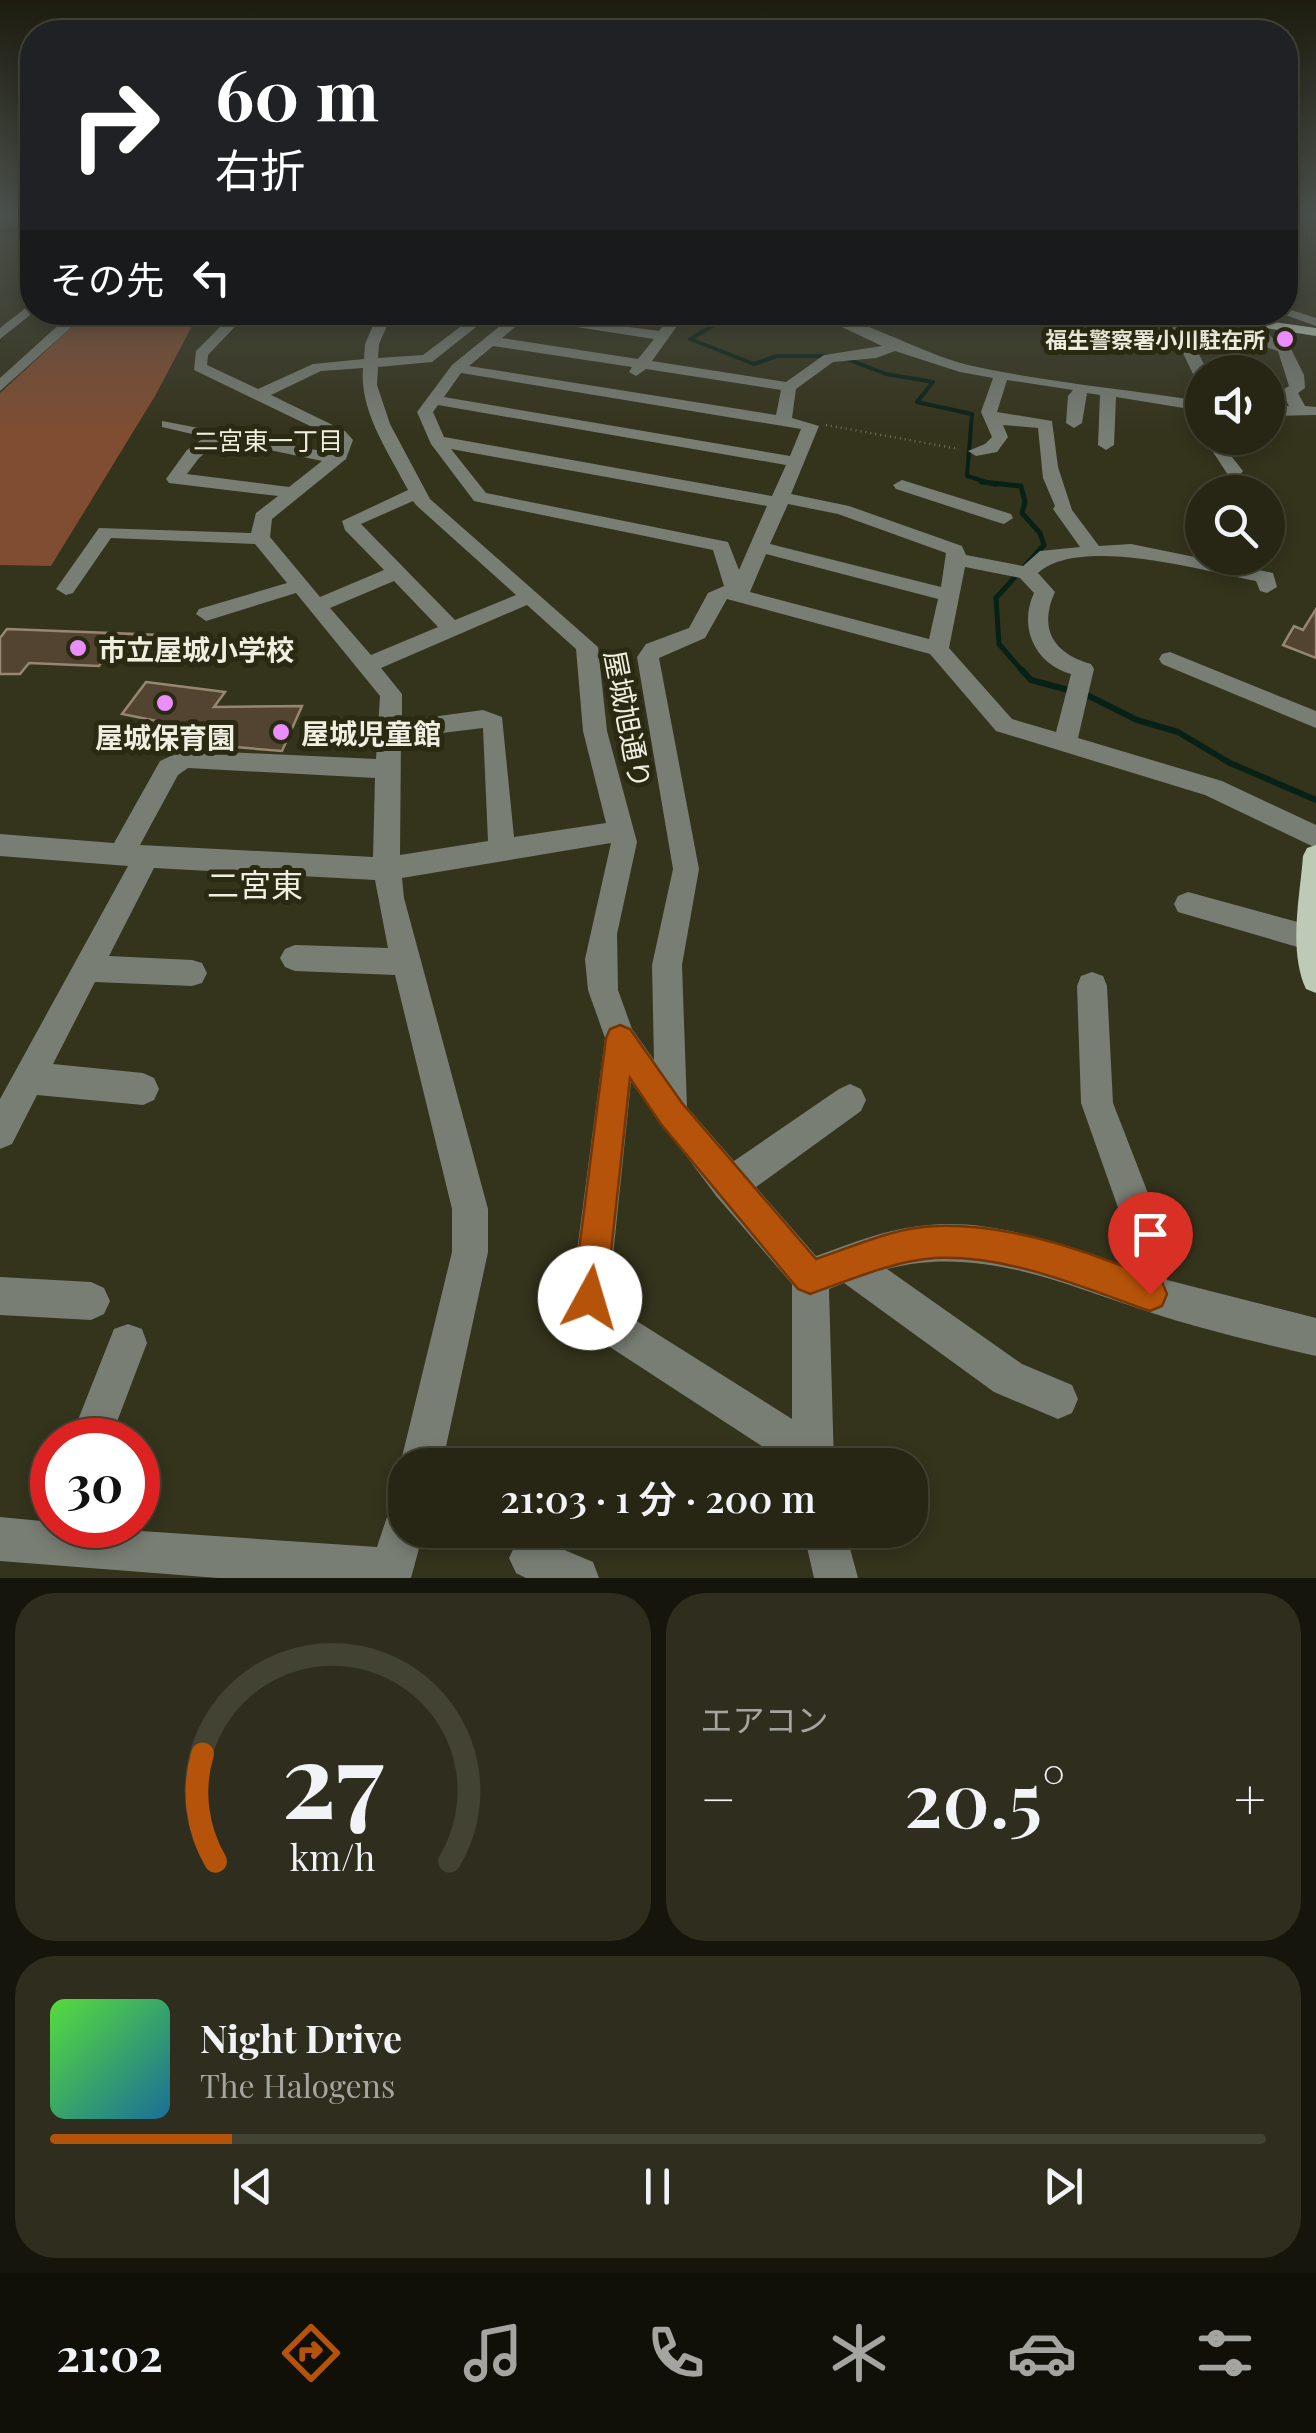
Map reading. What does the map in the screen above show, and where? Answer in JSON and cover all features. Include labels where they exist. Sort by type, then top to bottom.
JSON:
[{"type":"main road","points":[[1274,325],[1316,332]]},
{"type":"main road","points":[[1316,856],[1311,938],[1316,979]]},
{"type":"street","points":[[0,335],[20,318]]},
{"type":"street","points":[[0,386],[67,325]]},
{"type":"street","points":[[230,325],[198,362],[204,372],[342,436],[345,447],[335,458],[263,517],[260,538],[391,694],[386,869],[470,1209],[470,1252],[425,1448]]},
{"type":"street","name":"屋城旭通り","points":[[380,325],[369,364],[376,410],[423,502],[587,647],[595,731],[624,842],[600,959],[602,990],[620,1038]]},
{"type":"street","points":[[257,396],[318,367],[427,359],[472,325]]},
{"type":"street","points":[[510,325],[457,368],[425,418],[480,496],[721,546],[758,550],[949,595]]},
{"type":"street","points":[[594,325],[664,336]]},
{"type":"street","points":[[594,428],[672,325]]},
{"type":"street","points":[[846,325],[948,364],[1185,403]]},
{"type":"street","points":[[1176,325],[1192,355]]},
{"type":"street","points":[[1253,325],[1270,344],[1284,348],[1296,375],[1296,388],[1289,391],[1301,411],[1316,424]]},
{"type":"street","points":[[490,341],[789,387],[835,357],[876,354],[894,346]]},
{"type":"street","points":[[702,358],[760,376],[772,384]]},
{"type":"street","points":[[457,368],[594,428],[780,500],[843,510],[892,498],[1004,518]]},
{"type":"street","points":[[970,451],[992,448],[1000,438],[990,419],[989,406],[1002,374]]},
{"type":"street","points":[[1074,423],[1079,383]]},
{"type":"street","points":[[783,421],[789,387]]},
{"type":"street","points":[[1106,445],[1108,391]]},
{"type":"street","points":[[434,400],[796,462]]},
{"type":"street","points":[[990,419],[1046,424],[1048,466],[1056,494],[1093,561]]},
{"type":"street","points":[[441,442],[594,428],[783,421],[811,426],[738,596]]},
{"type":"street","points":[[168,424],[335,458]]},
{"type":"street","points":[[218,434],[192,454],[175,479],[222,481],[290,492]]},
{"type":"street","points":[[1222,455],[1234,470]]},
{"type":"street","points":[[418,492],[351,521],[352,526],[453,630]]},
{"type":"street","points":[[892,498],[955,550],[957,560],[938,649]]},
{"type":"street","points":[[66,589],[106,532],[260,538]]},
{"type":"street","points":[[1166,535],[1166,557]]},
{"type":"street","points":[[721,546],[738,596]]},
{"type":"street","points":[[1019,571],[1047,554],[1093,561],[1132,550],[1266,577],[1267,586]]},
{"type":"street","points":[[957,560],[1019,571],[1045,592],[1038,603],[1041,641],[1060,662],[1084,669],[1065,745]]},
{"type":"street","points":[[316,606],[399,571]]},
{"type":"street","points":[[206,614],[298,586]]},
{"type":"street","points":[[671,1113],[667,965],[686,869],[648,657],[654,649],[697,633],[715,598],[724,592],[938,649],[1004,725],[1213,788],[1316,837]]},
{"type":"street","points":[[368,665],[531,596]]},
{"type":"street","points":[[1170,659],[1316,720]]},
{"type":"street","points":[[390,732],[484,718],[494,722],[502,850]]},
{"type":"street","points":[[0,1132],[88,968],[169,768],[184,760],[388,769]]},
{"type":"street","points":[[0,845],[386,869],[621,831]]},
{"type":"street","points":[[1188,904],[1311,938]]},
{"type":"street","points":[[294,958],[406,962]]},
{"type":"street","points":[[88,968],[192,973]]},
{"type":"street","points":[[1092,986],[1096,1103],[1140,1219],[1150,1294]]},
{"type":"street","points":[[620,1038],[671,1113],[810,1277],[813,1448]]},
{"type":"street","points":[[620,1038],[590,1298],[603,1321],[795,1448]]},
{"type":"street","points":[[29,1078],[143,1089]]},
{"type":"street","points":[[730,1185],[850,1100]]},
{"type":"street","points":[[810,1277],[893,1249],[934,1242],[975,1244],[1027,1252],[1219,1315],[1316,1337]]},
{"type":"street","points":[[849,1264],[1008,1378],[1058,1399]]},
{"type":"street","points":[[0,1296],[90,1302]]},
{"type":"street","points":[[99,1418],[128,1344]]},
{"type":"street","points":[[0,1539],[30,1536]]},
{"type":"street","points":[[160,1545],[392,1570],[398,1548]]},
{"type":"street","points":[[828,1548],[836,1578]]},
{"type":"street","points":[[531,1558],[576,1578]]},
{"type":"path","points":[[811,426],[870,430],[970,451]]},
{"type":"shaded area","points":[[193,325],[155,396],[51,566],[0,565],[0,393],[72,327],[54,326]]},
{"type":"building","points":[[1316,609],[1316,658],[1283,645],[1294,626],[1303,630]]},
{"type":"building","points":[[7,629],[187,636],[173,658],[106,655],[99,666],[29,663],[20,674],[0,674],[0,638]]},
{"type":"building","points":[[146,682],[225,692],[214,707],[302,706],[282,751],[199,744],[206,731],[122,714]]},
{"type":"waterway","points":[[714,325],[690,339],[754,364],[777,356],[829,356]]},
{"type":"waterway","points":[[847,359],[886,374],[933,382],[917,402],[972,414],[967,476],[989,483]]},
{"type":"waterway","points":[[981,482],[989,483]]},
{"type":"waterway","points":[[989,483],[1021,486],[1025,502],[1022,513],[1040,533],[1044,545],[996,598],[999,644],[1024,673]]},
{"type":"waterway","points":[[989,483],[996,485]]},
{"type":"waterway","points":[[1022,670],[1031,680],[1087,695],[1137,720],[1178,732],[1230,763],[1316,800]]},
{"type":"place","name":"福生警察署小川駐在所","points":[[1285,339]]},
{"type":"place","name":"市立屋城小学校","points":[[78,648]]},
{"type":"place","name":"屋城保育園","points":[[165,703]]},
{"type":"place","name":"屋城児童館","points":[[281,732]]},
{"type":"district","name":"二宮東一丁目","points":[[268,439]]},
{"type":"district","name":"二宮東","points":[[255,883]]},
{"type":"route","points":[[590,1298],[620,1038],[671,1113],[810,1277],[893,1249],[934,1242],[975,1244],[1027,1252],[1150,1294]]}]
